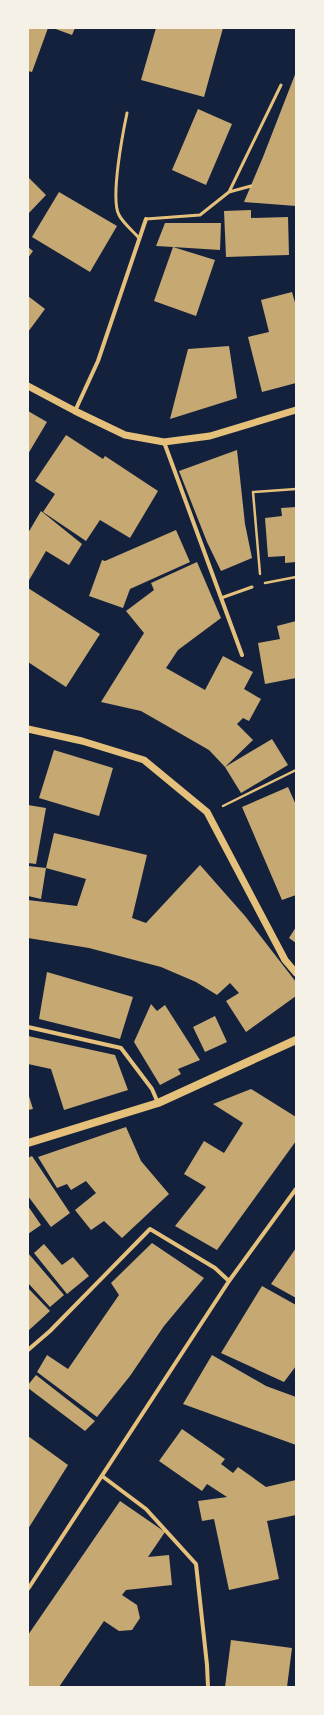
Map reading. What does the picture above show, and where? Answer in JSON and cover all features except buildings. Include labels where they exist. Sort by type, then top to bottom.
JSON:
[{"type":"main road","points":[[28,1143],[158,1103],[296,1040]]},
{"type":"street","points":[[75,411],[98,361],[146,219]]},
{"type":"street","points":[[28,386],[125,435],[164,442],[210,436],[296,410]]},
{"type":"street","points":[[164,442],[242,655]]},
{"type":"street","points":[[28,729],[82,741],[144,760],[207,812],[285,960],[296,973]]},
{"type":"street","points":[[28,1027],[121,1048],[152,1089],[158,1103]]},
{"type":"street","points":[[28,1589],[229,1281],[296,1188]]},
{"type":"street","points":[[28,1350],[50,1331],[150,1229],[215,1268],[229,1281]]},
{"type":"street","points":[[102,1476],[146,1508],[196,1564],[208,1687]]},
{"type":"lane","points":[[230,192],[281,85]]},
{"type":"lane","points":[[127,113],[118,163],[116,197],[118,214],[139,238]]},
{"type":"lane","points":[[146,219],[200,215],[230,192],[251,186]]},
{"type":"lane","points":[[222,598],[252,588]]},
{"type":"path","points":[[261,584],[253,492],[296,489]]},
{"type":"path","points":[[252,588],[261,584],[296,577]]},
{"type":"path","points":[[207,812],[296,770]]}]
